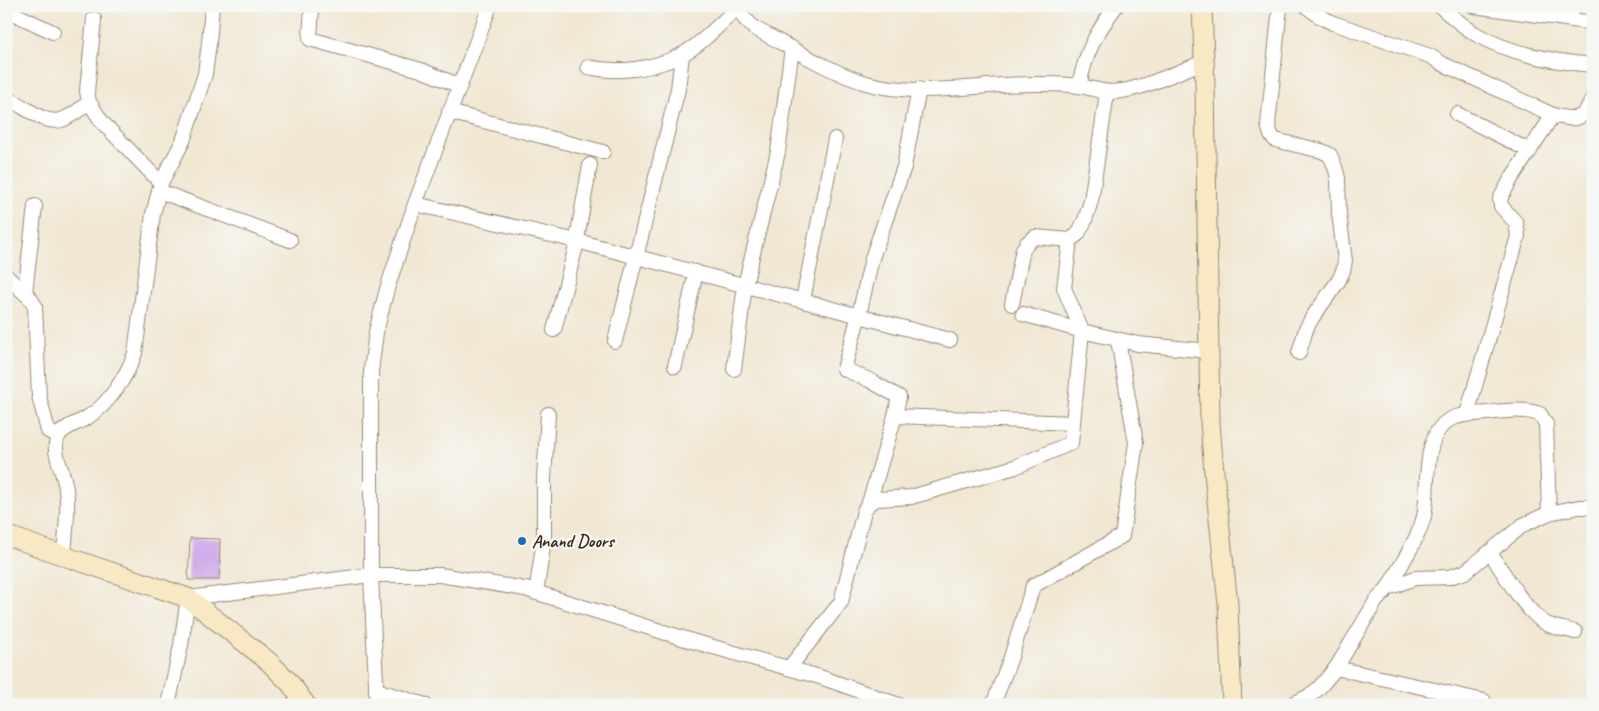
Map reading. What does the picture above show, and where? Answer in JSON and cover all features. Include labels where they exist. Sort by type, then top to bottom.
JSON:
[{"type":"main road","points":[[1202,6],[1210,422],[1228,604],[1232,705]]},
{"type":"main road","points":[[6,535],[188,598],[268,661],[290,683],[306,705]]},
{"type":"street","points":[[64,556],[67,497],[57,457],[56,445],[58,436],[67,428],[88,417],[96,410],[120,384],[130,369],[135,354],[148,244],[160,187],[183,141],[205,74],[212,6]]},
{"type":"street","points":[[312,6],[310,39],[415,68],[460,86]]},
{"type":"street","points":[[377,705],[371,575],[372,361],[376,332],[387,289],[415,204],[490,6]]},
{"type":"street","points":[[1079,86],[1090,45],[1116,6]]},
{"type":"street","points":[[1280,6],[1268,125],[1271,136],[1275,140],[1322,151],[1330,156],[1338,178],[1339,213],[1345,261],[1339,280],[1312,318],[1299,353]]},
{"type":"street","points":[[1306,6],[1319,16],[1333,23],[1430,56],[1443,64],[1553,115],[1567,119],[1576,119],[1584,115],[1593,97]]},
{"type":"street","points":[[1440,6],[1474,33],[1488,40],[1545,59],[1593,65]]},
{"type":"street","points":[[1474,6],[1571,13],[1593,23]]},
{"type":"street","points":[[588,68],[619,71],[652,65],[682,55],[704,39],[737,7],[754,28],[848,77],[869,84],[919,89],[1043,84],[1079,86],[1107,93],[1124,91],[1140,86],[1204,62]]},
{"type":"street","points":[[6,10],[53,32]]},
{"type":"street","points":[[94,19],[87,91],[89,102],[102,122],[160,187],[290,240]]},
{"type":"street","points":[[734,369],[745,285],[778,152],[792,48]]},
{"type":"street","points":[[615,341],[678,90],[682,55]]},
{"type":"street","points":[[788,668],[841,602],[864,511],[869,503],[895,416],[899,398],[869,380],[844,369],[872,258],[904,167],[919,89]]},
{"type":"street","points":[[1012,304],[1023,249],[1027,243],[1035,237],[1070,240],[1078,234],[1085,220],[1091,201],[1107,93]]},
{"type":"street","points":[[6,98],[49,120],[59,121],[67,118],[89,102]]},
{"type":"street","points":[[449,112],[603,152]]},
{"type":"street","points":[[1458,114],[1530,151]]},
{"type":"street","points":[[1467,414],[1518,236],[1516,223],[1501,206],[1500,199],[1553,115]]},
{"type":"street","points":[[803,300],[835,139]]},
{"type":"street","points":[[554,330],[577,241],[590,165]]},
{"type":"street","points":[[415,204],[577,241],[950,340]]},
{"type":"street","points":[[25,293],[35,206]]},
{"type":"street","points":[[869,503],[878,499],[911,497],[1022,464],[1071,443],[1082,331],[1064,288],[1070,240]]},
{"type":"street","points":[[675,366],[696,272]]},
{"type":"street","points":[[6,276],[25,293],[35,306],[39,396],[48,431],[58,436]]},
{"type":"street","points":[[1023,314],[1082,331],[1138,344],[1208,351]]},
{"type":"street","points":[[993,705],[1034,586],[1122,536],[1136,444],[1118,340]]},
{"type":"street","points":[[1291,705],[1309,696],[1319,688],[1336,668],[1376,600],[1388,588],[1418,534],[1424,516],[1429,456],[1441,426],[1452,418],[1467,414],[1527,410],[1540,414],[1546,424],[1549,513]]},
{"type":"street","points":[[536,593],[544,540],[544,479],[548,414]]},
{"type":"street","points":[[895,416],[1073,423]]},
{"type":"street","points":[[1388,588],[1415,578],[1449,577],[1465,572],[1523,525],[1549,513],[1579,507],[1593,507]]},
{"type":"street","points":[[1490,552],[1526,605],[1535,615],[1545,623],[1574,632]]},
{"type":"street","points":[[168,705],[181,645],[188,598],[371,575],[440,575],[509,586],[536,593],[692,642],[820,677],[899,705]]},
{"type":"street","points":[[1336,668],[1484,701]]},
{"type":"street","points":[[376,690],[425,705]]},
{"type":"street","points":[[1309,696],[1320,705]]},
{"type":"building","points":[[190,538],[220,539],[219,580],[188,580]]},
{"type":"place","name":"Anand Doors","points":[[522,541]]}]
